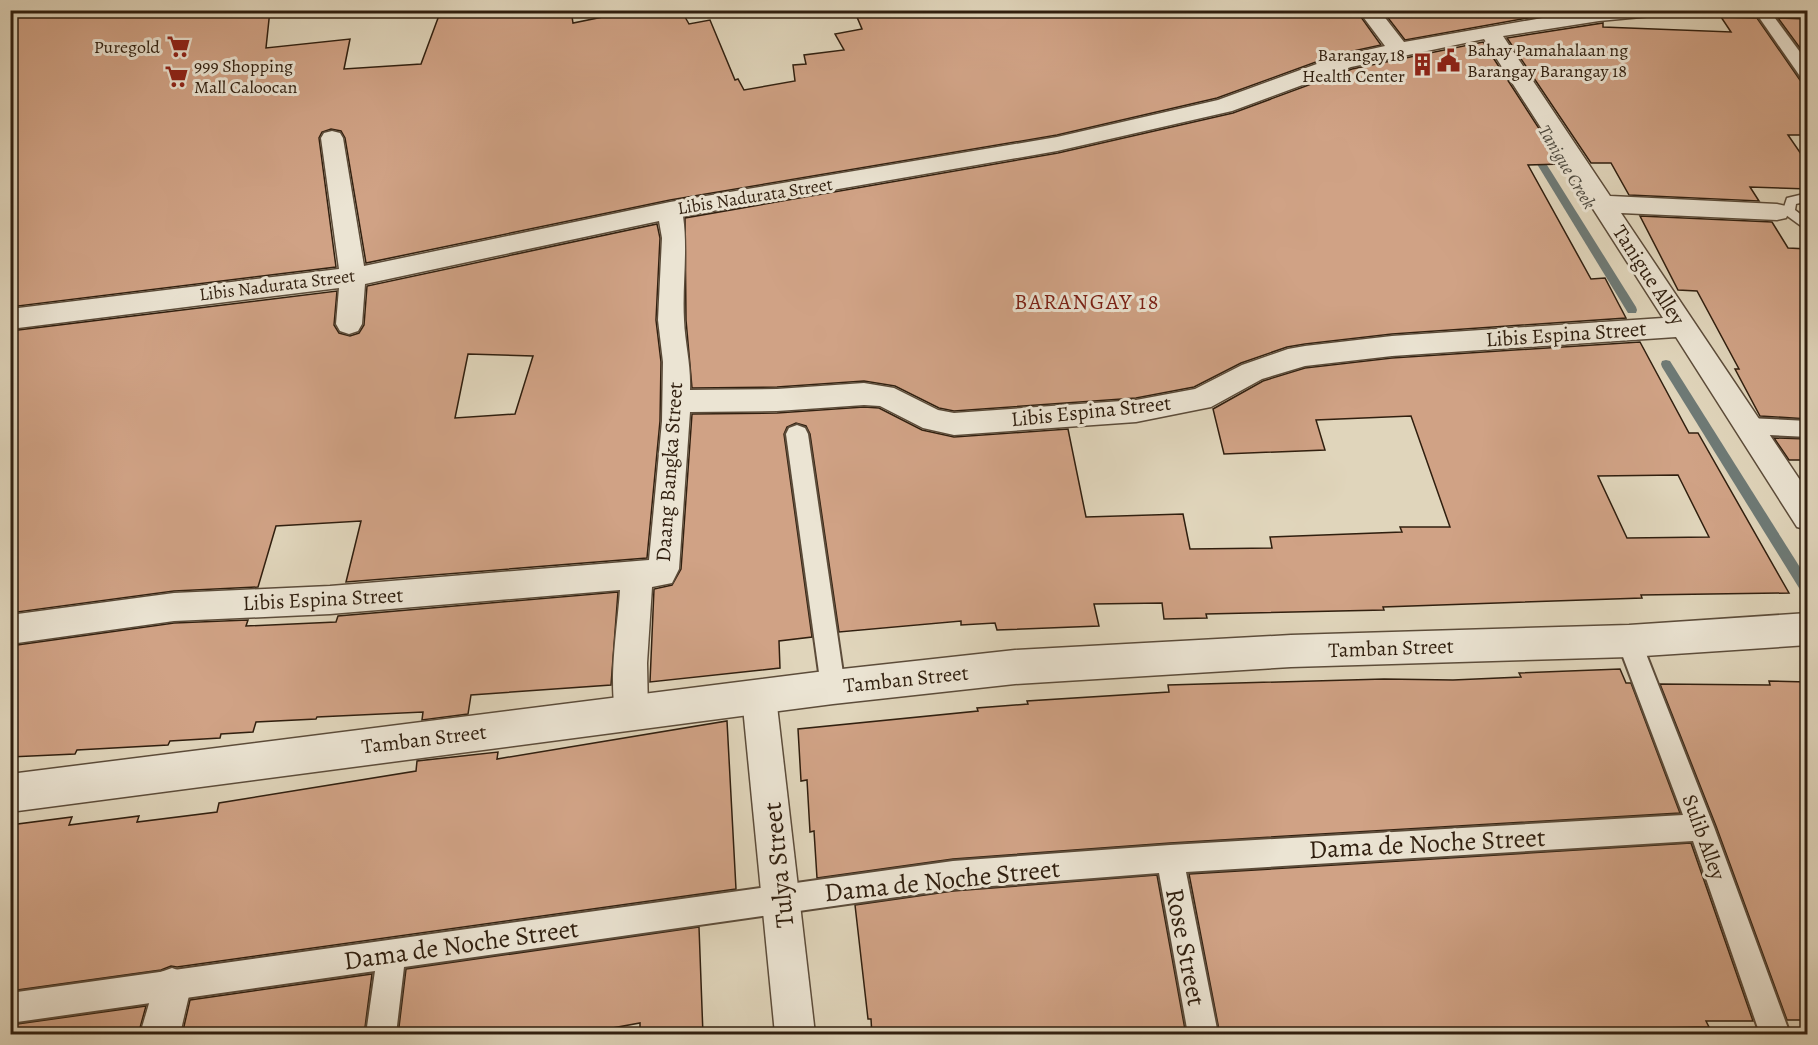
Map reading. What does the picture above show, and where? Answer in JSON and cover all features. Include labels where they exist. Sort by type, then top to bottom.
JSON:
[{"type":"street","points":[[1368,10],[1399,49]]},
{"type":"street","name":"Libis Nadurata Street","points":[[10,319],[352,277],[670,210],[1057,144],[1224,106],[1344,62],[1399,49],[1599,15],[1652,10]]},
{"type":"street","points":[[1761,10],[1808,75]]},
{"type":"street","name":"Tanigue Alley","points":[[1490,32],[1808,518]]},
{"type":"street","points":[[332,138],[352,277],[350,324]]},
{"type":"street","points":[[1602,204],[1783,212]]},
{"type":"street","name":"Daang Bangka Street","points":[[631,692],[637,576],[660,573],[664,569],[676,443],[677,362],[671,309],[674,238],[670,210]]},
{"type":"street","name":"Libis Espina Street","points":[[675,401],[777,400],[864,394],[884,396],[933,420],[954,424],[1136,411],[1201,399],[1252,372],[1288,359],[1305,356],[1392,346],[1683,327]]},
{"type":"street","points":[[1748,426],[1808,429]]},
{"type":"street","points":[[798,434],[830,668]]},
{"type":"street","name":"Libis Espina Street","points":[[10,630],[174,607],[330,600],[637,576]]},
{"type":"street","name":"Tamban Street","points":[[10,793],[631,692],[759,697],[830,668],[1015,667],[1291,651],[1629,641],[1807,629]]},
{"type":"street","name":"Sulib Alley","points":[[1629,641],[1701,827],[1775,1035]]},
{"type":"street","name":"Tulya Street","points":[[759,697],[795,1035]]},
{"type":"street","name":"Dama de Noche Street","points":[[10,1008],[953,875],[1170,859],[1701,827]]},
{"type":"street","name":"Rose Street","points":[[1170,859],[1203,1035]]},
{"type":"street","points":[[381,1035],[392,953]]},
{"type":"street","points":[[160,1035],[171,987]]},
{"type":"lane","points":[[1808,196],[1791,201],[1783,212],[1808,228]]},
{"type":"building","points":[[10,10],[270,10],[266,48],[350,39],[344,69],[421,64],[441,10],[571,10],[573,23],[637,10],[681,10],[689,24],[710,20],[735,80],[738,79],[744,90],[795,81],[793,65],[806,64],[804,55],[844,50],[835,34],[862,29],[854,10],[1356,10],[1381,45],[1335,55],[1217,98],[1057,135],[670,200],[366,263],[345,138],[341,131],[331,129],[322,132],[319,138],[336,267],[10,307]]},
{"type":"building","points":[[1382,10],[1572,10],[1405,40]]},
{"type":"building","points":[[1721,17],[1757,18],[1800,80],[1808,82],[1808,135],[1788,135],[1808,164],[1808,189],[1750,187],[1759,201],[1629,195],[1611,163],[1591,163],[1507,38],[1603,23],[1603,27],[1731,32]]},
{"type":"building","points":[[1778,18],[1808,19],[1808,59]]},
{"type":"building","points":[[1483,42],[1562,164],[1528,165],[1591,279],[1605,278],[1626,318],[1392,334],[1305,344],[1287,347],[1241,363],[1194,387],[1136,398],[954,411],[939,408],[895,386],[864,381],[777,387],[692,388],[686,320],[685,218],[1058,153],[1233,113],[1352,69]]},
{"type":"building","points":[[1640,216],[1772,222],[1788,248],[1808,249],[1808,419],[1760,416],[1735,369],[1739,369],[1697,291],[1678,290]]},
{"type":"building","points":[[657,224],[660,238],[656,320],[661,362],[660,421],[647,558],[346,582],[361,521],[276,526],[258,587],[174,591],[10,613],[10,331],[337,291],[334,325],[339,333],[350,336],[359,333],[364,325],[367,286]],"holes":[[[468,354],[533,356],[515,414],[455,418]]]},
{"type":"building","points":[[1640,342],[1689,433],[1698,433],[1789,593],[1641,595],[1642,598],[1383,607],[1384,610],[1206,614],[1207,618],[1164,619],[1162,603],[1094,604],[1099,626],[997,630],[995,623],[961,625],[961,621],[839,632],[810,434],[806,426],[796,423],[787,427],[784,434],[812,637],[779,641],[780,668],[650,682],[654,589],[672,585],[681,569],[692,414],[777,413],[864,407],[879,408],[922,430],[954,437],[1068,429],[1086,517],[1183,514],[1190,549],[1272,548],[1270,537],[1402,532],[1400,527],[1450,527],[1411,416],[1316,420],[1325,450],[1224,454],[1213,409],[1263,381],[1305,368],[1392,358]],"holes":[[[1678,475],[1709,537],[1627,538],[1598,476]]]},
{"type":"building","points":[[1774,438],[1808,439],[1808,460],[1789,460]]},
{"type":"building","points":[[618,592],[611,685],[471,695],[468,714],[422,720],[423,712],[256,722],[253,732],[221,734],[220,738],[170,741],[168,745],[77,750],[75,754],[10,757],[10,646],[174,623],[248,620],[246,626],[336,622],[338,616]]},
{"type":"building","points":[[1620,669],[1626,683],[1631,683],[1680,813],[1170,843],[953,859],[817,878],[814,831],[810,832],[807,780],[801,781],[798,729],[978,711],[977,708],[1028,704],[1027,701],[1169,692],[1168,685],[1384,679],[1453,680],[1521,677],[1519,673]]},
{"type":"building","points":[[1769,681],[1808,682],[1808,1020],[1787,1020],[1716,826],[1660,684],[1770,685]]},
{"type":"building","points":[[727,721],[736,889],[177,967],[171,966],[161,970],[10,991],[10,825],[72,817],[69,825],[139,816],[137,822],[217,812],[219,803],[416,771],[417,761],[498,752],[497,759]]},
{"type":"building","points":[[1691,843],[1753,1021],[1706,1021],[1709,1027],[1660,1028],[1663,1035],[1220,1035],[1189,874]]},
{"type":"building","points":[[1157,875],[1186,1035],[872,1035],[871,1019],[868,1019],[855,905],[953,891]]},
{"type":"building","points":[[699,927],[703,1035],[640,1035],[640,1023],[574,1035],[398,1035],[406,969]]},
{"type":"building","points":[[372,974],[364,1035],[182,1035],[190,1000]]},
{"type":"building","points":[[146,1006],[138,1035],[10,1035],[10,1025]]},
{"type":"waterway","name":"Tanigue Creek","points":[[1534,151],[1632,310]]},
{"type":"waterway","name":"Tanigue Creek","points":[[1666,364],[1808,592]]},
{"type":"place","name":"Puregold","points":[[178,47]]},
{"type":"place","name":"Bahay Pamahalaan ng Barangay Barangay 18","points":[[1449,60]]},
{"type":"place","name":"Barangay 18 Health Center","points":[[1423,65]]},
{"type":"place","name":"999 Shopping Mall Caloocan","points":[[176,76]]},
{"type":"district","name":"BARANGAY 18","points":[[1087,301]]}]
